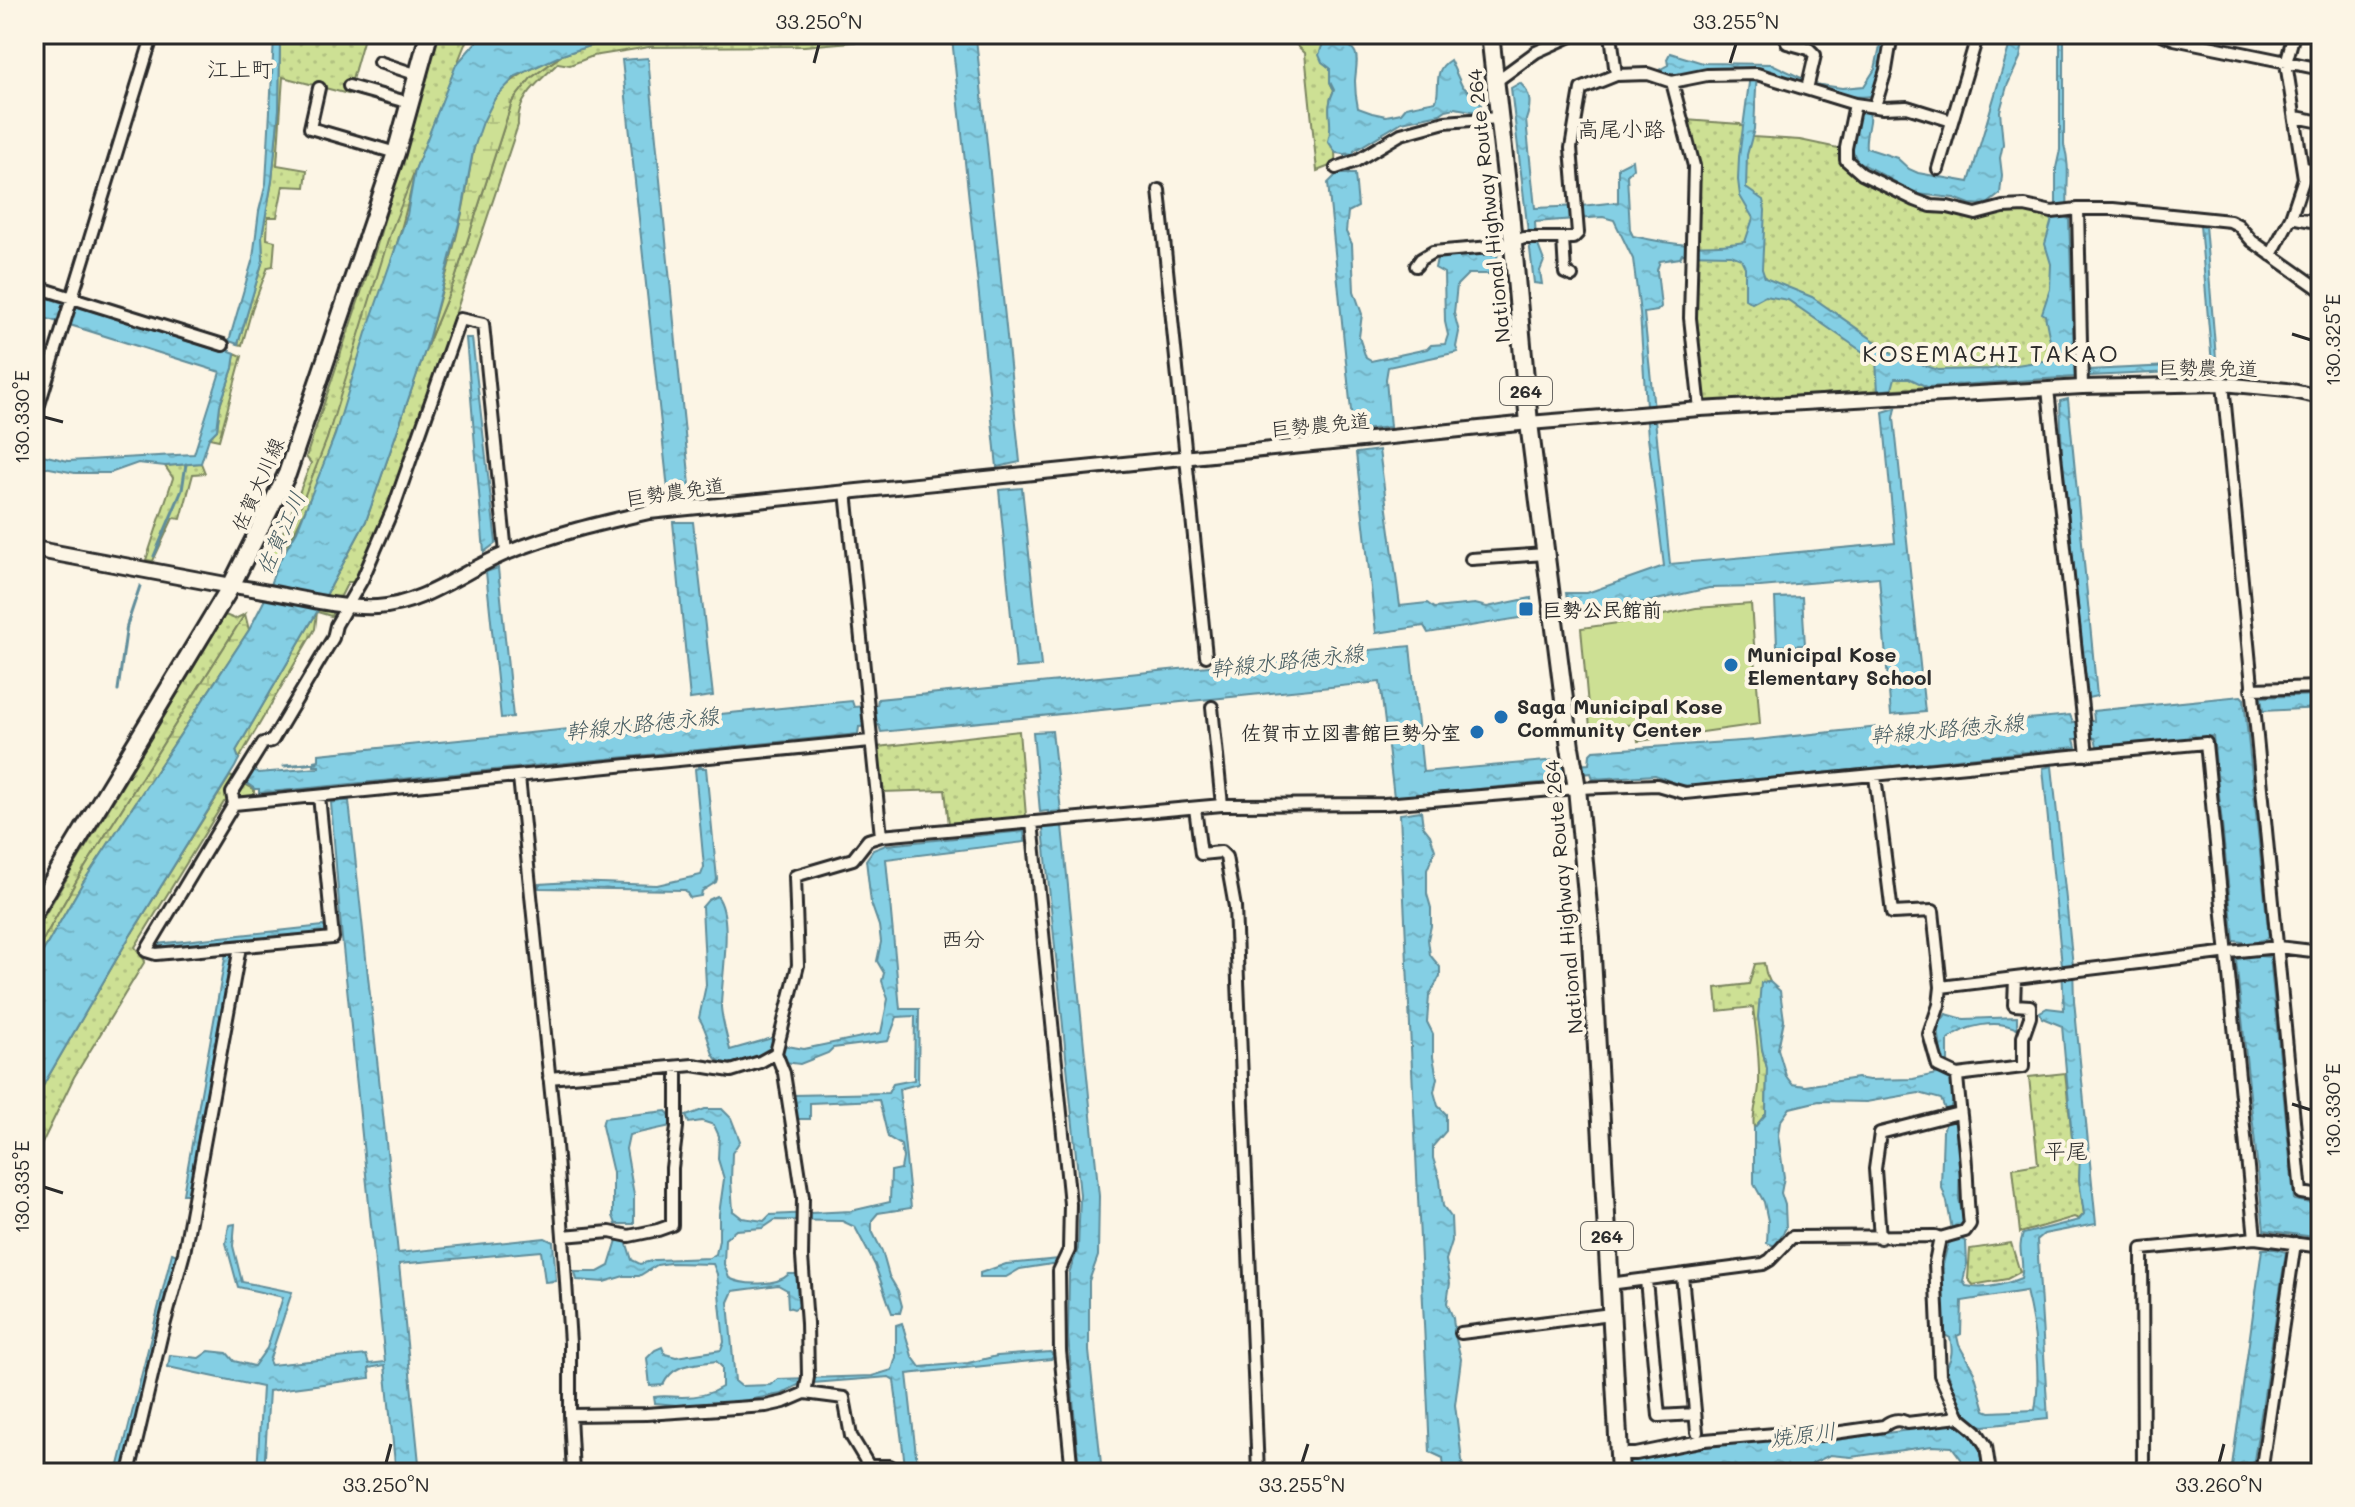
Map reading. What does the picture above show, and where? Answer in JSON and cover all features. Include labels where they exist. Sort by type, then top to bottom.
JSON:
[{"type":"main road","name":"佐賀大川線","points":[[34,912],[231,586],[287,474],[396,153],[429,34]]},
{"type":"main road","name":"National Highway Route 264","points":[[1490,34],[1498,118],[1518,241],[1529,423],[1577,788],[1591,938],[1620,1473]]},
{"type":"main road","points":[[34,549],[231,586]]},
{"type":"street","points":[[34,421],[153,34]]},
{"type":"street","points":[[1495,82],[1536,52],[1576,34]]},
{"type":"street","points":[[1611,34],[1616,75]]},
{"type":"street","points":[[1785,34],[1787,43],[1809,49],[1815,55],[1809,83]]},
{"type":"street","points":[[1875,106],[1886,70],[1892,34]]},
{"type":"street","points":[[2162,34],[2321,69]]},
{"type":"street","points":[[2271,255],[2291,217],[2304,178],[2286,63],[2294,34]]},
{"type":"street","points":[[1938,169],[1977,37]]},
{"type":"street","points":[[379,62],[418,75]]},
{"type":"street","points":[[1416,266],[1433,252],[1538,238],[1573,238],[1578,233],[1571,148],[1581,89],[1616,75],[1648,74],[1672,82],[1707,75],[1754,74],[1809,83],[1855,104],[1907,107],[1952,121]]},
{"type":"street","points":[[1672,82],[1694,166],[1690,318],[1700,409]]},
{"type":"street","points":[[349,86],[410,103]]},
{"type":"street","points":[[319,88],[310,128],[396,153]]},
{"type":"street","points":[[1855,104],[1846,160],[1862,174],[1915,200],[1976,214],[2003,207],[2025,206],[2052,212],[2113,209],[2230,221],[2238,225],[2252,241],[2321,290]]},
{"type":"street","points":[[2296,117],[2321,122]]},
{"type":"street","points":[[1336,168],[1356,161],[1401,134],[1445,122],[1498,118]]},
{"type":"street","points":[[2304,168],[2321,171]]},
{"type":"street","points":[[1159,190],[1206,656]]},
{"type":"street","points":[[2074,210],[2082,387]]},
{"type":"street","points":[[2291,217],[2321,223]]},
{"type":"street","points":[[1563,238],[1565,273],[1572,276]]},
{"type":"street","points":[[34,286],[223,345]]},
{"type":"street","points":[[319,796],[333,938],[156,954],[146,951],[234,804],[232,793],[263,743],[272,741],[333,638],[344,605],[362,580],[395,504],[460,319],[483,324],[506,553]]},
{"type":"street","points":[[2223,384],[2274,948],[2301,1193],[2321,1196]]},
{"type":"street","name":"巨勢農免道","points":[[231,586],[344,605],[377,607],[407,602],[506,553],[575,529],[649,512],[1529,423],[1700,409],[2082,387],[2223,384],[2287,390],[2321,397]]},
{"type":"street","points":[[2048,389],[2087,755]]},
{"type":"street","points":[[846,491],[881,836]]},
{"type":"street","points":[[1471,559],[1546,554]]},
{"type":"street","points":[[2251,689],[2321,687]]},
{"type":"street","points":[[1212,707],[1222,805]]},
{"type":"street","points":[[234,804],[870,741]]},
{"type":"street","points":[[807,1385],[803,1197],[784,1073],[776,1053],[798,965],[795,876],[853,859],[868,840],[881,836],[1222,805],[1384,804],[1577,788],[1657,785],[1685,793],[2206,743],[2233,952],[2255,1238]]},
{"type":"street","points":[[1875,776],[1892,913],[1933,911],[1941,987],[1939,1005],[1929,1034],[1938,1066],[1955,1073],[2023,1067],[2023,1037],[2030,1017],[2030,1006],[2014,1005],[2015,978]]},
{"type":"street","points":[[519,777],[563,1236],[570,1343],[573,1473]]},
{"type":"street","points":[[1195,808],[1201,854],[1221,852],[1226,857],[1235,907],[1258,1473]]},
{"type":"street","points":[[1032,822],[1070,1204],[1069,1250],[1059,1271],[1059,1298],[1060,1351],[1072,1473]]},
{"type":"street","points":[[129,1473],[184,1253],[240,947]]},
{"type":"street","points":[[1941,987],[2274,948],[2321,952]]},
{"type":"street","points":[[549,1078],[693,1065],[731,1071],[760,1062],[776,1053]]},
{"type":"street","points":[[563,1236],[610,1232],[629,1236],[672,1225],[677,1067]]},
{"type":"street","points":[[1609,1284],[1763,1264],[1792,1237],[1946,1236],[1965,1231],[1970,1224],[1955,1073]]},
{"type":"street","points":[[1880,1238],[1875,1169],[1880,1133],[1959,1113]]},
{"type":"street","points":[[1946,1236],[1935,1262],[1940,1375],[1963,1420],[1976,1431],[1986,1446],[1990,1473]]},
{"type":"street","points":[[2140,1473],[2143,1464],[2142,1249],[2255,1238],[2321,1247]]},
{"type":"street","points":[[2261,1473],[2295,1243]]},
{"type":"street","points":[[1682,1275],[1697,1432]]},
{"type":"street","points":[[1646,1280],[1659,1416],[1695,1414]]},
{"type":"street","points":[[1461,1333],[1611,1314]]},
{"type":"street","points":[[570,1415],[646,1414],[766,1406],[784,1402],[807,1385]]},
{"type":"street","points":[[807,1385],[844,1398],[851,1436],[869,1466],[890,1466],[898,1473]]},
{"type":"street","points":[[1619,1454],[1636,1454],[1705,1440],[1797,1432],[1820,1435],[1884,1426],[1890,1421],[1963,1420]]},
{"type":"green space","points":[[283,34],[365,34],[348,94],[283,77],[277,165],[307,170],[305,187],[283,186],[277,217],[268,217],[267,239],[275,241],[273,266],[268,267],[242,345],[238,344],[263,260],[262,236],[272,181],[279,109],[280,41]]},
{"type":"green space","points":[[438,34],[469,34],[415,170],[297,531],[278,563],[266,560],[285,528],[311,463],[306,457],[377,245]]},
{"type":"green space","points":[[947,34],[804,46],[649,47],[593,56],[570,65],[558,63],[531,90],[521,106],[518,125],[393,502],[357,582],[348,582],[331,616],[317,612],[366,521],[426,348],[455,279],[512,102],[531,78],[562,55],[592,45],[634,39]]},
{"type":"green space","points":[[1285,34],[1318,34],[1324,43],[1322,60],[1330,68],[1330,82],[1334,90],[1330,117],[1335,164],[1317,171],[1305,53]]},
{"type":"green space","points":[[562,55],[531,78],[512,102],[455,279],[426,348],[458,230],[481,123],[496,97],[510,82]]},
{"type":"green space","points":[[1685,120],[1740,124],[1752,137],[1800,140],[1843,149],[1842,163],[1860,180],[1918,206],[1977,218],[2017,210],[2069,219],[2075,377],[1702,402],[1693,319],[1697,164]]},
{"type":"green space","points":[[415,170],[393,257],[338,426],[305,510],[278,563],[327,439],[390,234]]},
{"type":"green space","points":[[235,353],[242,356],[219,440],[209,438],[217,430],[220,406]]},
{"type":"green space","points":[[201,463],[205,473],[193,474],[181,519],[173,518],[153,561],[146,560],[173,478],[165,466]]},
{"type":"green space","points":[[1751,604],[1760,724],[1638,741],[1636,724],[1590,728],[1581,628],[1696,608]]},
{"type":"green space","points":[[317,612],[315,629],[239,759],[236,751]]},
{"type":"green space","points":[[245,614],[77,880],[34,956],[34,933],[225,615],[235,619]]},
{"type":"green space","points":[[245,614],[249,630],[82,884],[34,967],[34,956],[77,880]]},
{"type":"green space","points":[[1019,731],[1026,816],[949,825],[945,790],[882,792],[878,747]]},
{"type":"green space","points":[[230,776],[254,789],[254,799],[224,802],[135,947],[145,961],[74,1077],[34,1160],[34,1101],[127,941]]},
{"type":"green space","points":[[1764,963],[1770,982],[1761,983],[1762,1049],[1767,1068],[1766,1114],[1754,1128],[1759,1074],[1753,1007],[1718,1011],[1716,988],[1749,984],[1755,964]]},
{"type":"green space","points":[[2065,1073],[2072,1137],[2081,1153],[2079,1180],[2084,1214],[2079,1219],[2074,1217],[2020,1233],[2013,1168],[2038,1164],[2029,1077]]},
{"type":"green space","points":[[2011,1243],[2020,1272],[2007,1279],[1973,1285],[1968,1279],[1970,1249]]},
{"type":"water","points":[[276,34],[283,34],[280,41],[279,109],[272,181],[262,236],[263,260],[238,344],[229,341],[253,258],[266,183]]},
{"type":"water","points":[[479,34],[514,34],[518,40],[524,40],[533,34],[826,34],[635,39],[592,45],[516,76],[495,98],[473,151],[462,212],[426,348],[366,521],[236,751],[239,759],[235,767],[127,941],[34,1101],[34,967],[82,884],[249,630],[264,601],[278,563],[297,531],[335,435],[407,215],[415,170],[456,65],[477,41]]},
{"type":"water","points":[[1318,34],[1336,34],[1354,51],[1358,108],[1386,116],[1401,113],[1406,107],[1436,101],[1439,74],[1450,60],[1462,86],[1478,98],[1481,105],[1477,112],[1455,108],[1402,122],[1354,151],[1353,155],[1336,153],[1328,141],[1329,104],[1334,90],[1330,82],[1330,68],[1319,55],[1323,43]]},
{"type":"water","points":[[1879,34],[1884,34],[1882,69],[1872,96],[1828,92],[1757,69],[1754,129],[1747,155],[1746,188],[1763,200],[1762,269],[1765,278],[1812,297],[1895,355],[1938,370],[1990,369],[2050,360],[2053,356],[2045,315],[2042,313],[2050,289],[2051,264],[2045,244],[2056,205],[2056,168],[2060,150],[2060,38],[2052,34],[2064,34],[2064,145],[2075,377],[1927,387],[1909,378],[1895,378],[1892,389],[1878,391],[1876,361],[1788,300],[1765,296],[1752,303],[1745,299],[1745,267],[1741,259],[1731,255],[1682,254],[1680,258],[1660,261],[1657,270],[1661,307],[1657,311],[1644,313],[1670,564],[1895,543],[1883,412],[1896,408],[1894,418],[1925,712],[1891,715],[1879,577],[1709,588],[1569,614],[1566,593],[1587,593],[1664,566],[1648,438],[1640,313],[1633,259],[1614,220],[1603,217],[1535,222],[1536,240],[1544,261],[1540,271],[1542,284],[1534,283],[1511,88],[1520,83],[1528,96],[1526,120],[1535,208],[1618,202],[1618,167],[1632,160],[1633,169],[1627,175],[1633,236],[1688,245],[1745,242],[1753,218],[1740,196],[1738,180],[1751,68],[1707,69],[1695,74],[1660,74],[1659,70],[1668,65],[1670,53],[1703,63],[1772,64],[1814,84],[1842,88],[1864,86],[1875,69]]},
{"type":"water","points":[[1998,34],[2025,34],[2020,58],[2000,111],[2003,144],[2000,194],[1986,205],[1917,194],[1857,161],[1851,146],[1860,108],[1869,108],[1866,148],[1897,158],[1918,173],[1969,182],[2011,40],[2009,36]]},
{"type":"water","points":[[952,38],[976,38],[1020,462],[997,467]]},
{"type":"water","points":[[648,58],[691,495],[669,499],[622,60]]},
{"type":"water","points":[[1337,174],[1355,174],[1358,207],[1348,212],[1346,232],[1352,244],[1354,291],[1362,314],[1359,337],[1366,358],[1371,361],[1445,344],[1448,335],[1444,273],[1435,268],[1437,258],[1497,253],[1499,274],[1468,274],[1457,285],[1454,313],[1459,332],[1458,352],[1388,367],[1390,427],[1353,431],[1328,183]]},
{"type":"water","points":[[2200,225],[2205,225],[2217,370],[2089,376],[2088,370],[2212,364]]},
{"type":"water","points":[[34,294],[64,303],[58,322],[34,315]]},
{"type":"water","points":[[76,306],[223,352],[225,349],[235,353],[220,405],[217,430],[209,438],[201,463],[165,466],[138,463],[110,473],[75,473],[34,465],[34,453],[68,461],[194,454],[220,372],[70,325]]},
{"type":"water","points":[[466,338],[472,338],[496,543],[484,552]]},
{"type":"water","points":[[2068,399],[2097,696],[2088,698],[2062,458],[2060,401]]},
{"type":"water","points":[[1379,450],[1400,606],[1427,603],[1434,608],[1475,604],[1487,607],[1531,598],[1532,616],[1428,633],[1424,626],[1376,633],[1356,453]]},
{"type":"water","points":[[1022,488],[1041,666],[1016,668],[999,490]]},
{"type":"water","points":[[673,522],[693,522],[713,696],[690,699]]},
{"type":"water","points":[[498,568],[513,717],[501,718],[486,572]]},
{"type":"water","points":[[1802,597],[1805,645],[1777,646],[1775,598]]},
{"type":"water","points":[[1410,646],[1423,772],[1557,760],[1559,766],[1589,764],[1593,751],[1756,740],[1879,727],[1892,732],[2070,715],[2073,722],[2094,721],[2093,711],[2241,696],[2244,699],[2269,938],[2259,941],[2261,956],[2270,957],[2294,1200],[2321,1205],[2321,1238],[2264,1230],[2236,960],[2244,957],[2242,942],[2234,941],[2213,736],[2097,746],[2095,738],[2074,739],[2076,747],[1685,787],[1655,775],[1593,779],[1591,773],[1561,776],[1561,781],[1394,797],[1380,682],[881,732],[879,725],[859,727],[858,734],[699,750],[701,768],[706,768],[717,879],[702,891],[701,896],[690,898],[685,890],[539,888],[539,884],[657,885],[701,875],[704,867],[695,769],[699,768],[697,750],[259,793],[259,789],[245,782],[254,770],[258,773],[319,768],[314,766],[314,761],[319,760],[319,754],[852,701],[854,707],[877,705],[878,699]]},
{"type":"water","points":[[2321,695],[2321,708],[2263,711],[2261,697]]},
{"type":"water","points":[[1052,731],[1061,811],[1052,812],[1054,826],[1062,826],[1099,1196],[1098,1256],[1089,1281],[1089,1351],[1102,1473],[1079,1473],[1068,1335],[1069,1273],[1078,1249],[1080,1195],[1043,828],[1051,826],[1048,811],[1040,812],[1033,732]]},
{"type":"water","points":[[2052,766],[2096,1224],[2044,1234],[2037,1240],[2048,1419],[1979,1425],[1970,1436],[1979,1444],[1984,1473],[1964,1473],[1961,1459],[1952,1447],[1932,1446],[1851,1457],[1830,1455],[1813,1463],[1804,1473],[1788,1473],[1780,1465],[1770,1465],[1700,1471],[1532,1473],[1570,1469],[1583,1472],[1628,1464],[1628,1459],[1710,1446],[1800,1438],[1819,1442],[1954,1424],[1966,1428],[1972,1420],[1963,1412],[1946,1368],[1951,1357],[1951,1346],[1950,1338],[1945,1335],[1941,1272],[1948,1244],[1954,1240],[1941,1185],[1943,1131],[1948,1117],[1941,1099],[1919,1093],[1866,1102],[1819,1101],[1790,1108],[1780,1122],[1778,1135],[1786,1228],[1775,1246],[1767,1243],[1768,1221],[1764,1202],[1754,1184],[1754,1128],[1766,1114],[1767,1068],[1758,1017],[1761,983],[1770,982],[1780,991],[1784,1020],[1778,1049],[1786,1076],[1792,1084],[1805,1086],[1857,1078],[1913,1079],[1941,1073],[1938,1026],[1946,1014],[1964,1019],[2017,1017],[2017,1029],[1991,1024],[1972,1027],[1955,1035],[1948,1040],[1948,1062],[1954,1098],[1951,1106],[1956,1120],[1960,1157],[1959,1199],[1964,1222],[1961,1239],[1966,1242],[1967,1264],[1963,1281],[1966,1286],[1987,1287],[2021,1278],[2020,1246],[2023,1234],[2079,1220],[2084,1214],[2079,1180],[2080,1153],[2072,1137],[2062,1026],[2042,1018],[2040,1012],[2047,1008],[2064,1010],[2043,768]],"holes":[[[2026,1291],[2037,1365],[2035,1410],[1990,1412],[1985,1410],[1974,1372],[1959,1345],[1957,1336],[1961,1334],[1962,1301]]]},
{"type":"water","points":[[349,801],[398,1253],[545,1238],[553,1242],[556,1281],[545,1282],[541,1251],[399,1264],[420,1473],[396,1473],[385,1365],[369,1368],[370,1378],[269,1391],[264,1473],[257,1473],[262,1387],[168,1367],[170,1355],[199,1358],[209,1351],[227,1353],[234,1361],[254,1366],[267,1348],[283,1297],[238,1287],[226,1243],[229,1225],[235,1224],[233,1246],[242,1282],[292,1292],[269,1361],[271,1365],[366,1355],[369,1364],[385,1362],[331,803]]},
{"type":"water","points":[[1421,811],[1423,826],[1435,850],[1427,870],[1427,894],[1431,908],[1428,939],[1430,955],[1440,967],[1440,976],[1429,996],[1427,1022],[1433,1034],[1437,1078],[1434,1092],[1438,1106],[1446,1114],[1446,1131],[1433,1146],[1433,1158],[1443,1206],[1451,1217],[1452,1241],[1446,1260],[1450,1283],[1447,1303],[1461,1359],[1455,1405],[1463,1468],[1444,1470],[1443,1458],[1430,1452],[1400,814]]},
{"type":"water","points":[[1024,831],[1025,842],[886,859],[900,1009],[919,1009],[918,1084],[899,1089],[911,1208],[878,1213],[872,1220],[872,1231],[898,1291],[902,1306],[900,1313],[892,1313],[875,1265],[855,1227],[842,1221],[775,1220],[763,1228],[736,1230],[725,1239],[724,1264],[729,1278],[743,1282],[769,1283],[789,1274],[799,1274],[799,1306],[794,1309],[788,1307],[787,1290],[778,1285],[733,1291],[728,1302],[735,1381],[741,1386],[770,1385],[778,1379],[872,1376],[892,1370],[896,1357],[896,1325],[902,1323],[912,1356],[920,1367],[968,1363],[997,1356],[1050,1352],[1054,1356],[1051,1359],[907,1374],[918,1473],[906,1473],[894,1380],[889,1377],[800,1384],[781,1394],[731,1403],[655,1403],[654,1397],[697,1396],[722,1387],[722,1367],[716,1361],[679,1368],[663,1385],[650,1386],[647,1358],[662,1347],[665,1354],[676,1357],[721,1350],[724,1342],[717,1274],[713,1264],[657,1265],[639,1276],[624,1276],[604,1282],[577,1280],[575,1272],[598,1272],[609,1266],[617,1240],[626,1241],[632,1260],[640,1264],[655,1260],[709,1258],[716,1254],[724,1179],[718,1159],[719,1136],[714,1125],[702,1121],[689,1123],[686,1116],[705,1109],[722,1109],[731,1118],[740,1141],[732,1153],[731,1181],[733,1211],[742,1218],[764,1221],[770,1215],[851,1211],[890,1202],[891,1171],[901,1169],[903,1158],[901,1145],[888,1137],[879,1100],[810,1103],[810,1119],[795,1119],[793,1095],[888,1093],[893,1084],[914,1080],[915,1016],[897,1017],[888,1041],[833,1048],[800,1064],[785,1062],[782,1045],[804,1049],[881,1033],[888,999],[882,981],[884,973],[877,961],[881,942],[871,903],[866,860],[873,850],[886,845]]},
{"type":"water","points":[[717,896],[725,918],[721,1007],[730,1050],[772,1038],[774,1045],[771,1050],[731,1063],[717,1060],[699,1018],[706,985],[702,907]]},
{"type":"water","points":[[323,926],[326,929],[324,933],[158,949],[157,944]]},
{"type":"water","points":[[226,953],[232,953],[188,1194],[183,1194]]},
{"type":"water","points":[[666,1111],[670,1115],[671,1126],[629,1135],[626,1149],[634,1195],[634,1224],[616,1224],[613,1216],[613,1173],[602,1126],[604,1118]]},
{"type":"water","points":[[2262,1249],[2286,1252],[2252,1473],[2231,1473]]},
{"type":"water","points":[[172,1253],[177,1255],[123,1473],[117,1473]]},
{"type":"water","points":[[1060,1259],[1058,1263],[1020,1269],[1006,1277],[980,1277],[980,1273],[1006,1264]]},
{"type":"waterway","points":[[1347,154],[1348,174]]},
{"type":"waterway","points":[[154,556],[182,490],[186,464]]},
{"type":"waterway","points":[[118,690],[127,625],[140,586]]},
{"type":"waterway","name":"幹線水路徳永線","points":[[284,766],[317,763]]},
{"type":"place","name":"巨勢公民館前","points":[[1526,609]]},
{"type":"place","name":"Municipal Kose Elementary School","points":[[1731,665]]},
{"type":"place","name":"Saga Municipal Kose Community Center","points":[[1501,717]]},
{"type":"place","name":"佐賀市立図書館巨勢分室","points":[[1477,732]]},
{"type":"district","name":"江上町","points":[[240,68]]},
{"type":"district","name":"高尾小路","points":[[1621,128]]},
{"type":"district","name":"KOSEMACHI TAKAO","points":[[1991,352]]},
{"type":"district","name":"西分","points":[[963,938]]},
{"type":"district","name":"平尾","points":[[2066,1150]]},
{"type":"water label","name":"佐賀江川","points":[[280,533]]},
{"type":"water label","name":"焼原川","points":[[1803,1434]]}]
